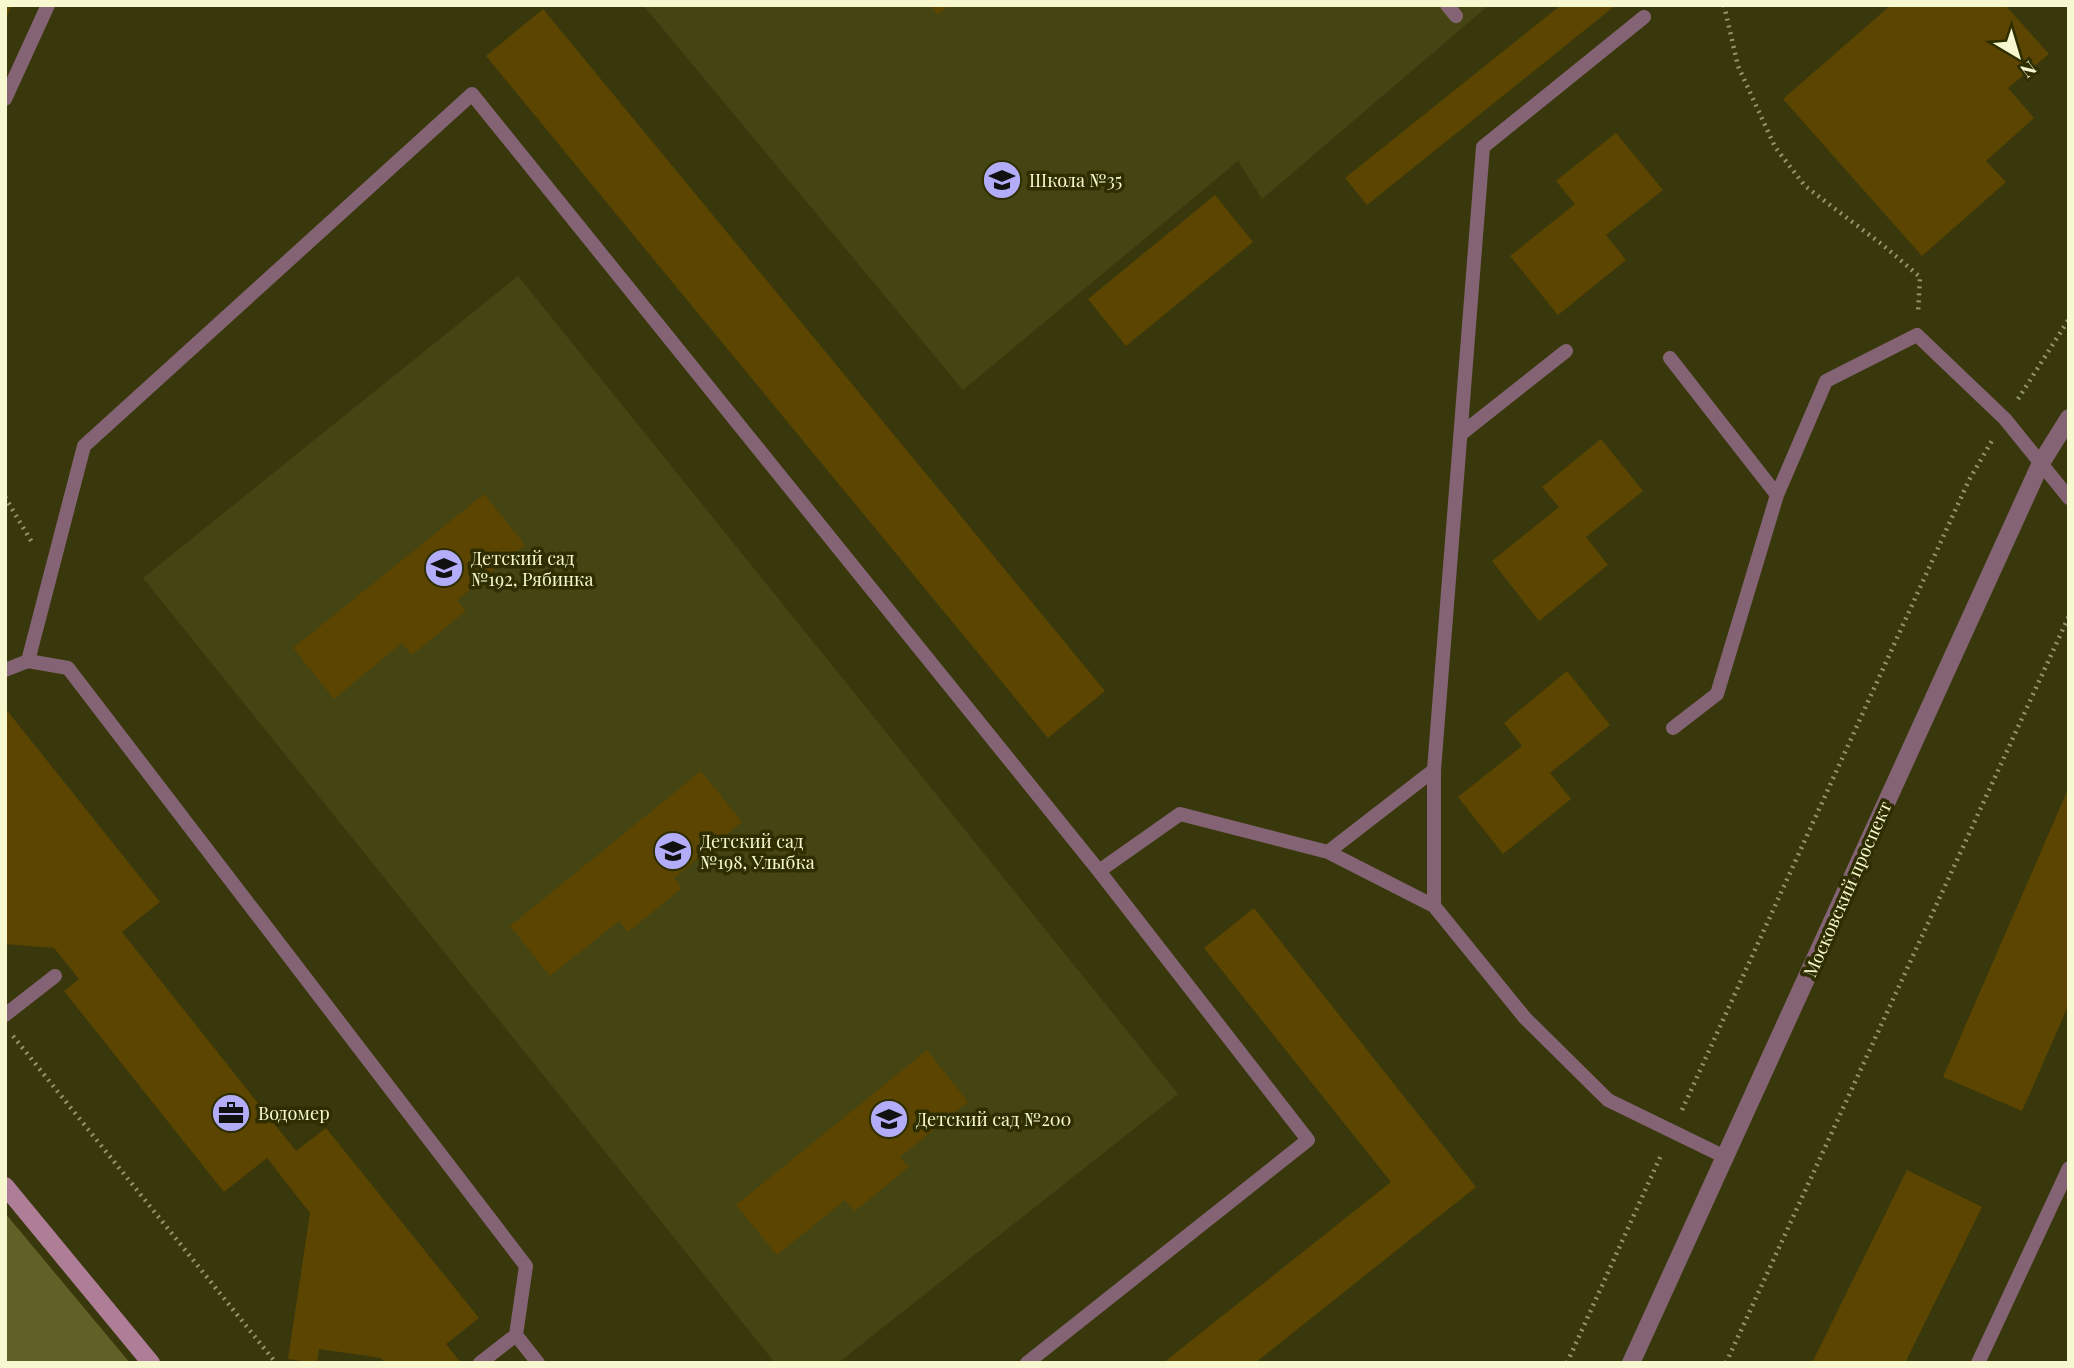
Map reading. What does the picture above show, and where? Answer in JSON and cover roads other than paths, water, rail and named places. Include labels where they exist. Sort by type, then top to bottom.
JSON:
[{"type":"main road","points":[[5,1186],[151,1363]]},
{"type":"street","name":"Московский проспект","points":[[1631,1363],[2041,464],[2069,418]]},
{"type":"lane","points":[[5,99],[48,5]]},
{"type":"lane","points":[[1434,906],[1433,771],[1483,147],[1644,17]]},
{"type":"lane","points":[[28,661],[84,446],[472,94],[1099,871],[1308,1140],[1027,1363]]},
{"type":"lane","points":[[1673,728],[1717,694],[1777,495],[1826,381],[1917,335],[2005,419],[2069,498]]},
{"type":"lane","points":[[1461,434],[1566,351]]},
{"type":"lane","points":[[1670,358],[1777,495]]},
{"type":"lane","points":[[5,670],[28,661],[68,668],[526,1266],[516,1335],[480,1363]]},
{"type":"lane","points":[[1328,852],[1433,771]]},
{"type":"lane","points":[[1099,871],[1180,814],[1328,852],[1434,906],[1525,1018],[1608,1100],[1725,1157]]},
{"type":"lane","points":[[5,1014],[55,976]]},
{"type":"lane","points":[[1978,1363],[2069,1168]]},
{"type":"lane","points":[[516,1335],[538,1363]]},
{"type":"place","name":"Школа №35","points":[[1002,180]]},
{"type":"place","name":"Детский сад №192, Рябинка","points":[[444,568]]},
{"type":"place","name":"Детский сад №198, Улыбка","points":[[673,851]]},
{"type":"place","name":"Водомер","points":[[231,1113]]},
{"type":"place","name":"Детский сад №200","points":[[889,1119]]}]
